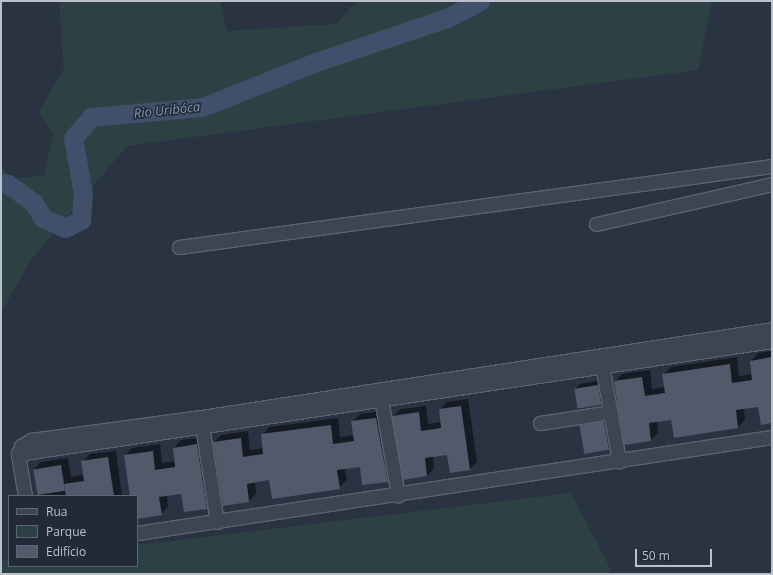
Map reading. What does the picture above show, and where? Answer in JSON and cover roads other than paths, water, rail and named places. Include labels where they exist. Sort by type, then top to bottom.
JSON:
[{"type":"street","points":[[179,247],[772,166]]},
{"type":"street","points":[[596,224],[772,184]]},
{"type":"street","points":[[25,495],[18,454],[21,446],[31,440],[202,422],[602,361],[772,329]]},
{"type":"street","points":[[602,361],[772,341]]},
{"type":"street","points":[[602,361],[619,461]]},
{"type":"street","points":[[381,395],[398,495]]},
{"type":"street","points":[[540,423],[611,412]]},
{"type":"street","points":[[202,422],[217,522]]},
{"type":"street","points":[[138,534],[772,437]]},
{"type":"waterway","name":"Rio Uribóca","points":[[1,183],[8,184],[33,202],[43,218],[65,228],[81,220],[83,194],[73,138],[91,117],[202,107],[316,62],[447,18],[480,1]]}]
